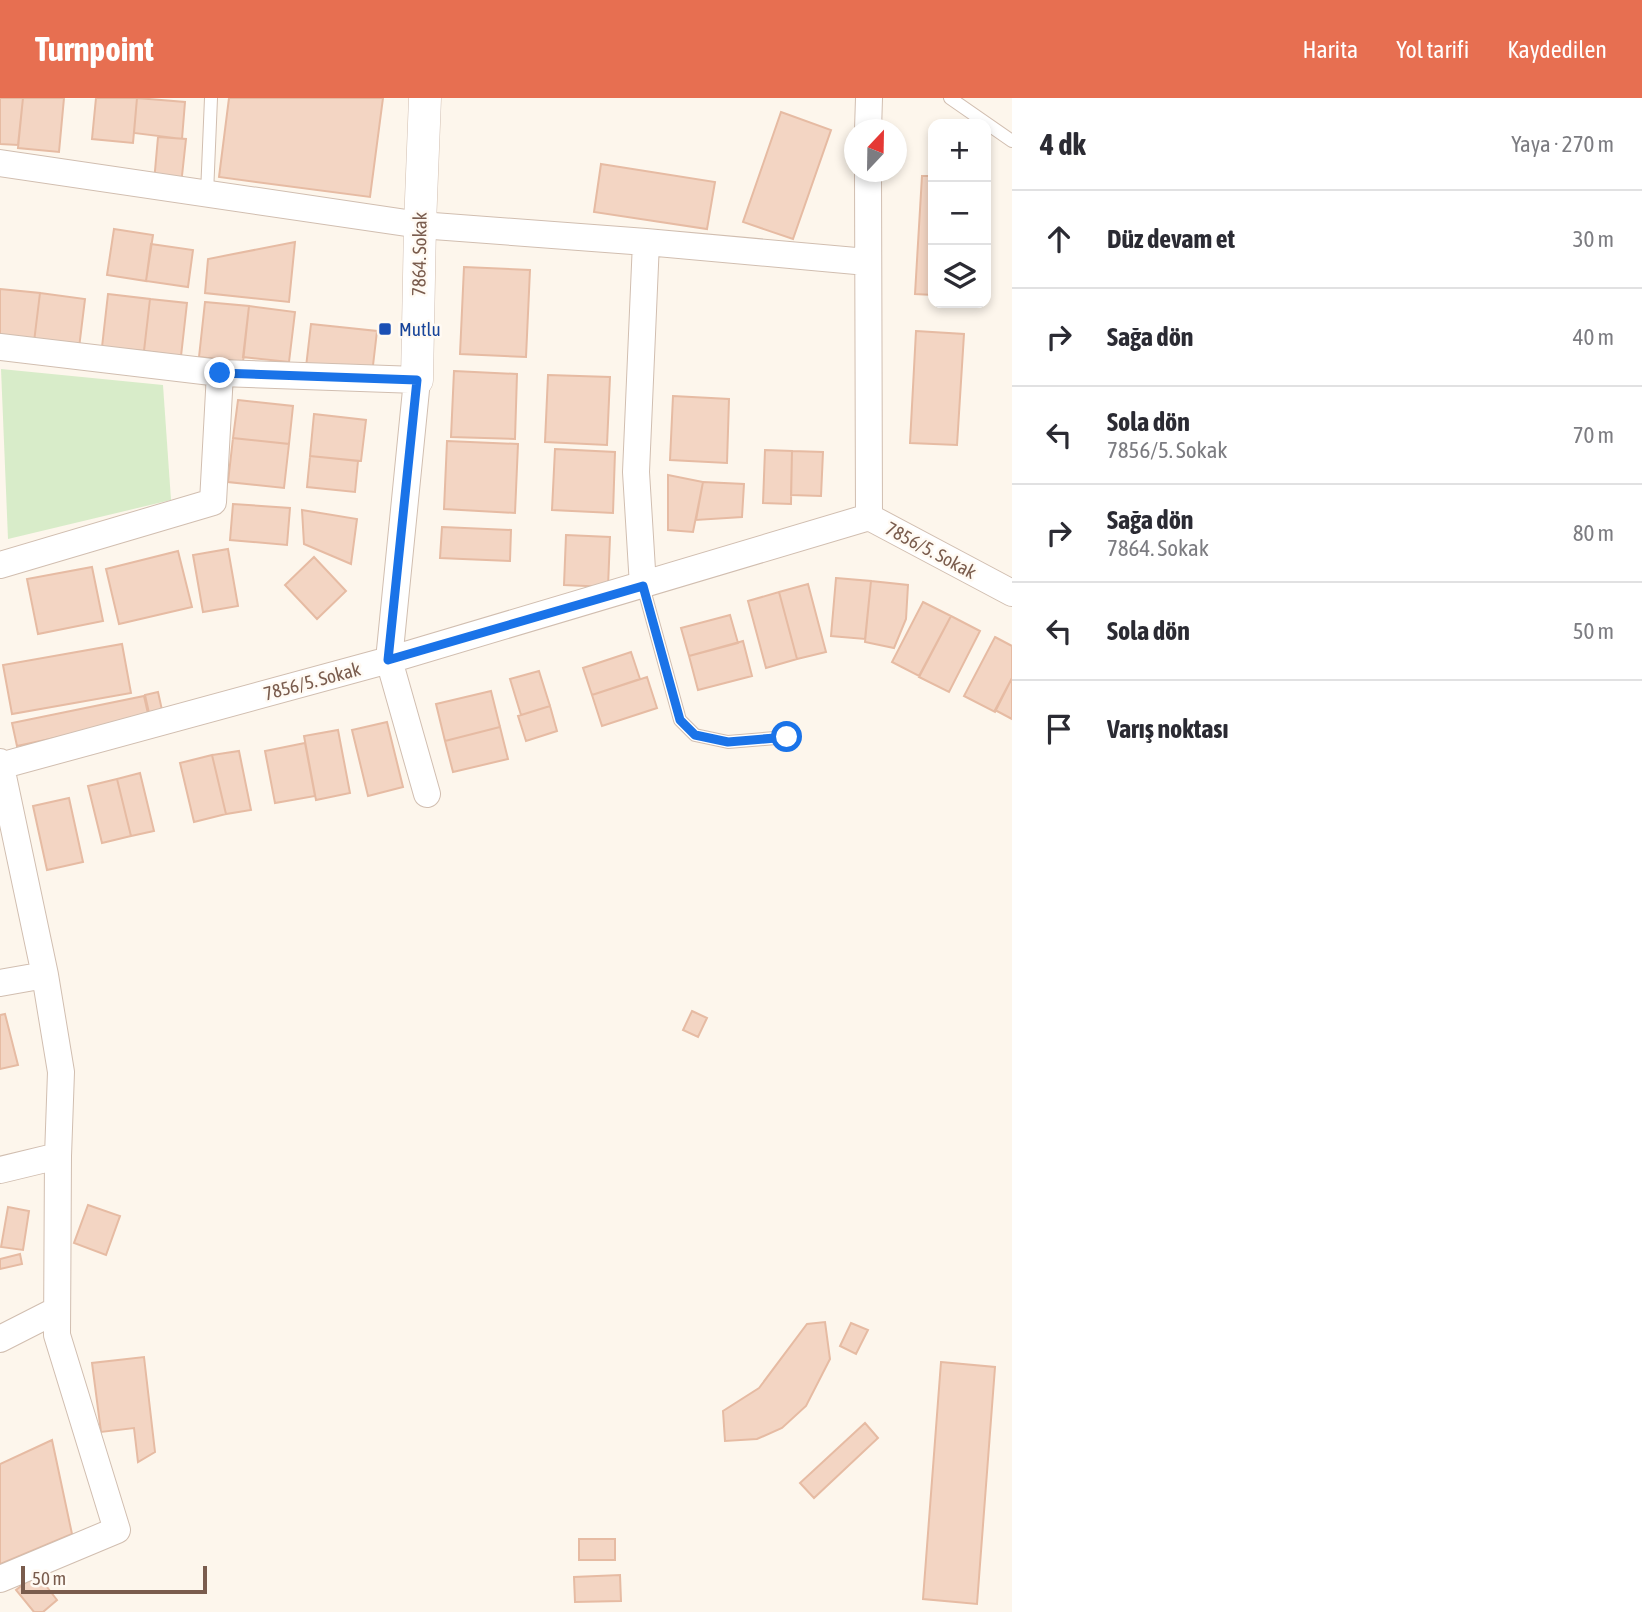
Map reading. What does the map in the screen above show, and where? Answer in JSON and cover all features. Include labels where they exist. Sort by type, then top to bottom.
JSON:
[{"type":"street","name":"7864. Sokak","points":[[388,660],[417,380],[425,98]]},
{"type":"street","points":[[868,119],[869,98]]},
{"type":"street","points":[[0,163],[420,225],[867,262]]},
{"type":"street","points":[[868,182],[869,517]]},
{"type":"street","points":[[643,586],[636,472],[646,242]]},
{"type":"street","points":[[0,347],[220,373],[417,380]]},
{"type":"street","points":[[0,565],[213,502],[220,373]]},
{"type":"street","name":"7856/5. Sokak","points":[[0,765],[388,660],[869,517],[1012,593]]},
{"type":"street","points":[[388,660],[427,794]]},
{"type":"street","points":[[0,765],[45,975],[61,1072],[57,1335],[117,1530],[0,1579]]},
{"type":"street","points":[[0,984],[45,975]]},
{"type":"street","points":[[0,1170],[58,1156]]},
{"type":"street","points":[[0,1339],[57,1310]]},
{"type":"lane","points":[[207,194],[211,98]]},
{"type":"lane","points":[[950,98],[1012,141]]},
{"type":"lane","points":[[643,586],[680,720],[695,735],[728,742],[787,737]]},
{"type":"green space","points":[[1,369],[163,385],[171,500],[8,539]]},
{"type":"building","points":[[0,98],[23,98],[18,145],[0,144]]},
{"type":"building","points":[[23,98],[64,98],[59,152],[18,148]]},
{"type":"building","points":[[96,98],[137,98],[133,143],[92,139]]},
{"type":"building","points":[[137,98],[185,102],[182,139],[134,133]]},
{"type":"building","points":[[229,98],[383,98],[370,197],[219,177]]},
{"type":"building","points":[[781,112],[831,130],[793,239],[743,222]]},
{"type":"building","points":[[158,137],[186,139],[181,185],[154,182]]},
{"type":"building","points":[[601,164],[715,182],[707,229],[594,212]]},
{"type":"building","points":[[922,176],[928,176],[928,295],[915,294]]},
{"type":"building","points":[[114,229],[153,235],[146,281],[107,275]]},
{"type":"building","points":[[295,242],[289,302],[205,293],[208,259]]},
{"type":"building","points":[[151,244],[193,250],[188,287],[146,281]]},
{"type":"building","points":[[464,267],[530,270],[526,357],[460,354]]},
{"type":"building","points":[[0,289],[40,293],[34,342],[0,338]]},
{"type":"building","points":[[40,293],[85,299],[79,348],[34,342]]},
{"type":"building","points":[[108,294],[150,299],[144,351],[102,347]]},
{"type":"building","points":[[150,299],[187,303],[181,356],[144,351]]},
{"type":"building","points":[[205,302],[249,306],[243,362],[199,357]]},
{"type":"building","points":[[249,306],[295,312],[289,362],[243,357]]},
{"type":"building","points":[[311,324],[377,331],[372,374],[306,367]]},
{"type":"building","points":[[916,331],[964,334],[957,445],[910,443]]},
{"type":"building","points":[[454,371],[517,374],[515,439],[451,437]]},
{"type":"building","points":[[548,375],[610,377],[607,445],[545,442]]},
{"type":"building","points":[[673,396],[729,399],[727,463],[670,460]]},
{"type":"building","points":[[238,400],[293,406],[289,444],[233,438]]},
{"type":"building","points":[[314,414],[366,420],[361,461],[310,456]]},
{"type":"building","points":[[233,438],[289,444],[284,488],[228,482]]},
{"type":"building","points":[[447,441],[518,444],[515,513],[444,509]]},
{"type":"building","points":[[555,449],[615,452],[613,513],[552,510]]},
{"type":"building","points":[[765,450],[792,451],[791,504],[763,503]]},
{"type":"building","points":[[792,451],[823,452],[821,496],[791,495]]},
{"type":"building","points":[[310,456],[358,461],[355,492],[307,487]]},
{"type":"building","points":[[668,475],[703,482],[693,532],[668,530]]},
{"type":"building","points":[[703,482],[744,484],[742,517],[696,520]]},
{"type":"building","points":[[233,504],[290,508],[287,545],[230,540]]},
{"type":"building","points":[[302,510],[357,519],[351,564],[304,544]]},
{"type":"building","points":[[442,527],[511,530],[510,561],[440,558]]},
{"type":"building","points":[[566,535],[610,537],[608,587],[564,585]]},
{"type":"building","points":[[228,549],[238,606],[203,612],[193,555]]},
{"type":"building","points":[[178,551],[192,607],[119,624],[106,569]]},
{"type":"building","points":[[314,557],[346,591],[317,619],[285,585]]},
{"type":"building","points":[[92,567],[103,621],[38,634],[27,579]]},
{"type":"building","points":[[836,578],[871,581],[865,639],[831,636]]},
{"type":"building","points":[[871,581],[908,585],[906,619],[894,648],[865,642]]},
{"type":"building","points":[[808,584],[826,652],[797,659],[779,592]]},
{"type":"building","points":[[779,592],[797,659],[766,668],[748,601]]},
{"type":"building","points":[[923,602],[951,616],[919,676],[892,662]]},
{"type":"building","points":[[730,615],[738,643],[689,656],[681,628]]},
{"type":"building","points":[[951,616],[980,631],[949,692],[919,677]]},
{"type":"building","points":[[995,637],[1012,646],[1012,678],[995,712],[964,696]]},
{"type":"building","points":[[743,641],[752,676],[698,690],[689,656]]},
{"type":"building","points":[[122,644],[131,693],[12,714],[3,665]]},
{"type":"building","points":[[631,652],[640,679],[592,695],[583,668]]},
{"type":"building","points":[[539,671],[550,706],[521,715],[510,679]]},
{"type":"building","points":[[647,677],[657,708],[602,726],[592,695]]},
{"type":"building","points":[[1012,678],[1012,719],[995,710]]},
{"type":"building","points":[[491,691],[500,727],[445,741],[436,704]]},
{"type":"building","points":[[158,692],[162,710],[149,713],[145,695]]},
{"type":"building","points":[[144,696],[149,718],[17,746],[12,723]]},
{"type":"building","points":[[550,706],[557,731],[526,741],[518,716]]},
{"type":"building","points":[[387,722],[403,787],[368,796],[352,730]]},
{"type":"building","points":[[500,727],[508,759],[453,772],[445,741]]},
{"type":"building","points":[[338,730],[350,793],[316,800],[304,736]]},
{"type":"building","points":[[305,743],[315,796],[275,803],[265,751]]},
{"type":"building","points":[[239,751],[251,810],[226,814],[212,755]]},
{"type":"building","points":[[212,755],[226,814],[194,822],[180,763]]},
{"type":"building","points":[[140,773],[154,831],[131,836],[117,779]]},
{"type":"building","points":[[117,779],[131,836],[102,843],[88,786]]},
{"type":"building","points":[[69,798],[83,862],[47,870],[33,806]]},
{"type":"building","points":[[692,1011],[707,1018],[698,1037],[683,1030]]},
{"type":"building","points":[[5,1014],[18,1065],[0,1069],[0,1015]]},
{"type":"building","points":[[88,1205],[120,1216],[106,1255],[74,1243]]},
{"type":"building","points":[[8,1207],[29,1211],[23,1250],[1,1247]]},
{"type":"building","points":[[20,1254],[22,1264],[0,1269],[0,1259]]},
{"type":"building","points":[[825,1322],[830,1359],[806,1406],[782,1428],[757,1439],[725,1441],[723,1411],[759,1388],[807,1324]]},
{"type":"building","points":[[851,1323],[868,1330],[856,1354],[840,1346]]},
{"type":"building","points":[[144,1357],[155,1452],[138,1462],[134,1428],[101,1432],[92,1363]]},
{"type":"building","points":[[941,1362],[995,1367],[977,1604],[923,1599]]},
{"type":"building","points":[[865,1423],[878,1438],[814,1498],[800,1483]]},
{"type":"building","points":[[52,1440],[72,1534],[0,1564],[0,1464]]},
{"type":"building","points":[[579,1539],[615,1539],[615,1560],[579,1560]]},
{"type":"building","points":[[37,1574],[57,1600],[43,1612],[34,1612],[16,1590]]},
{"type":"building","points":[[620,1575],[621,1601],[575,1602],[574,1577]]},
{"type":"place","name":"Mutlu","points":[[385,329]]},
{"type":"route","points":[[220,373],[417,380],[388,660],[643,586],[680,720],[695,735],[728,742],[787,737]]}]
